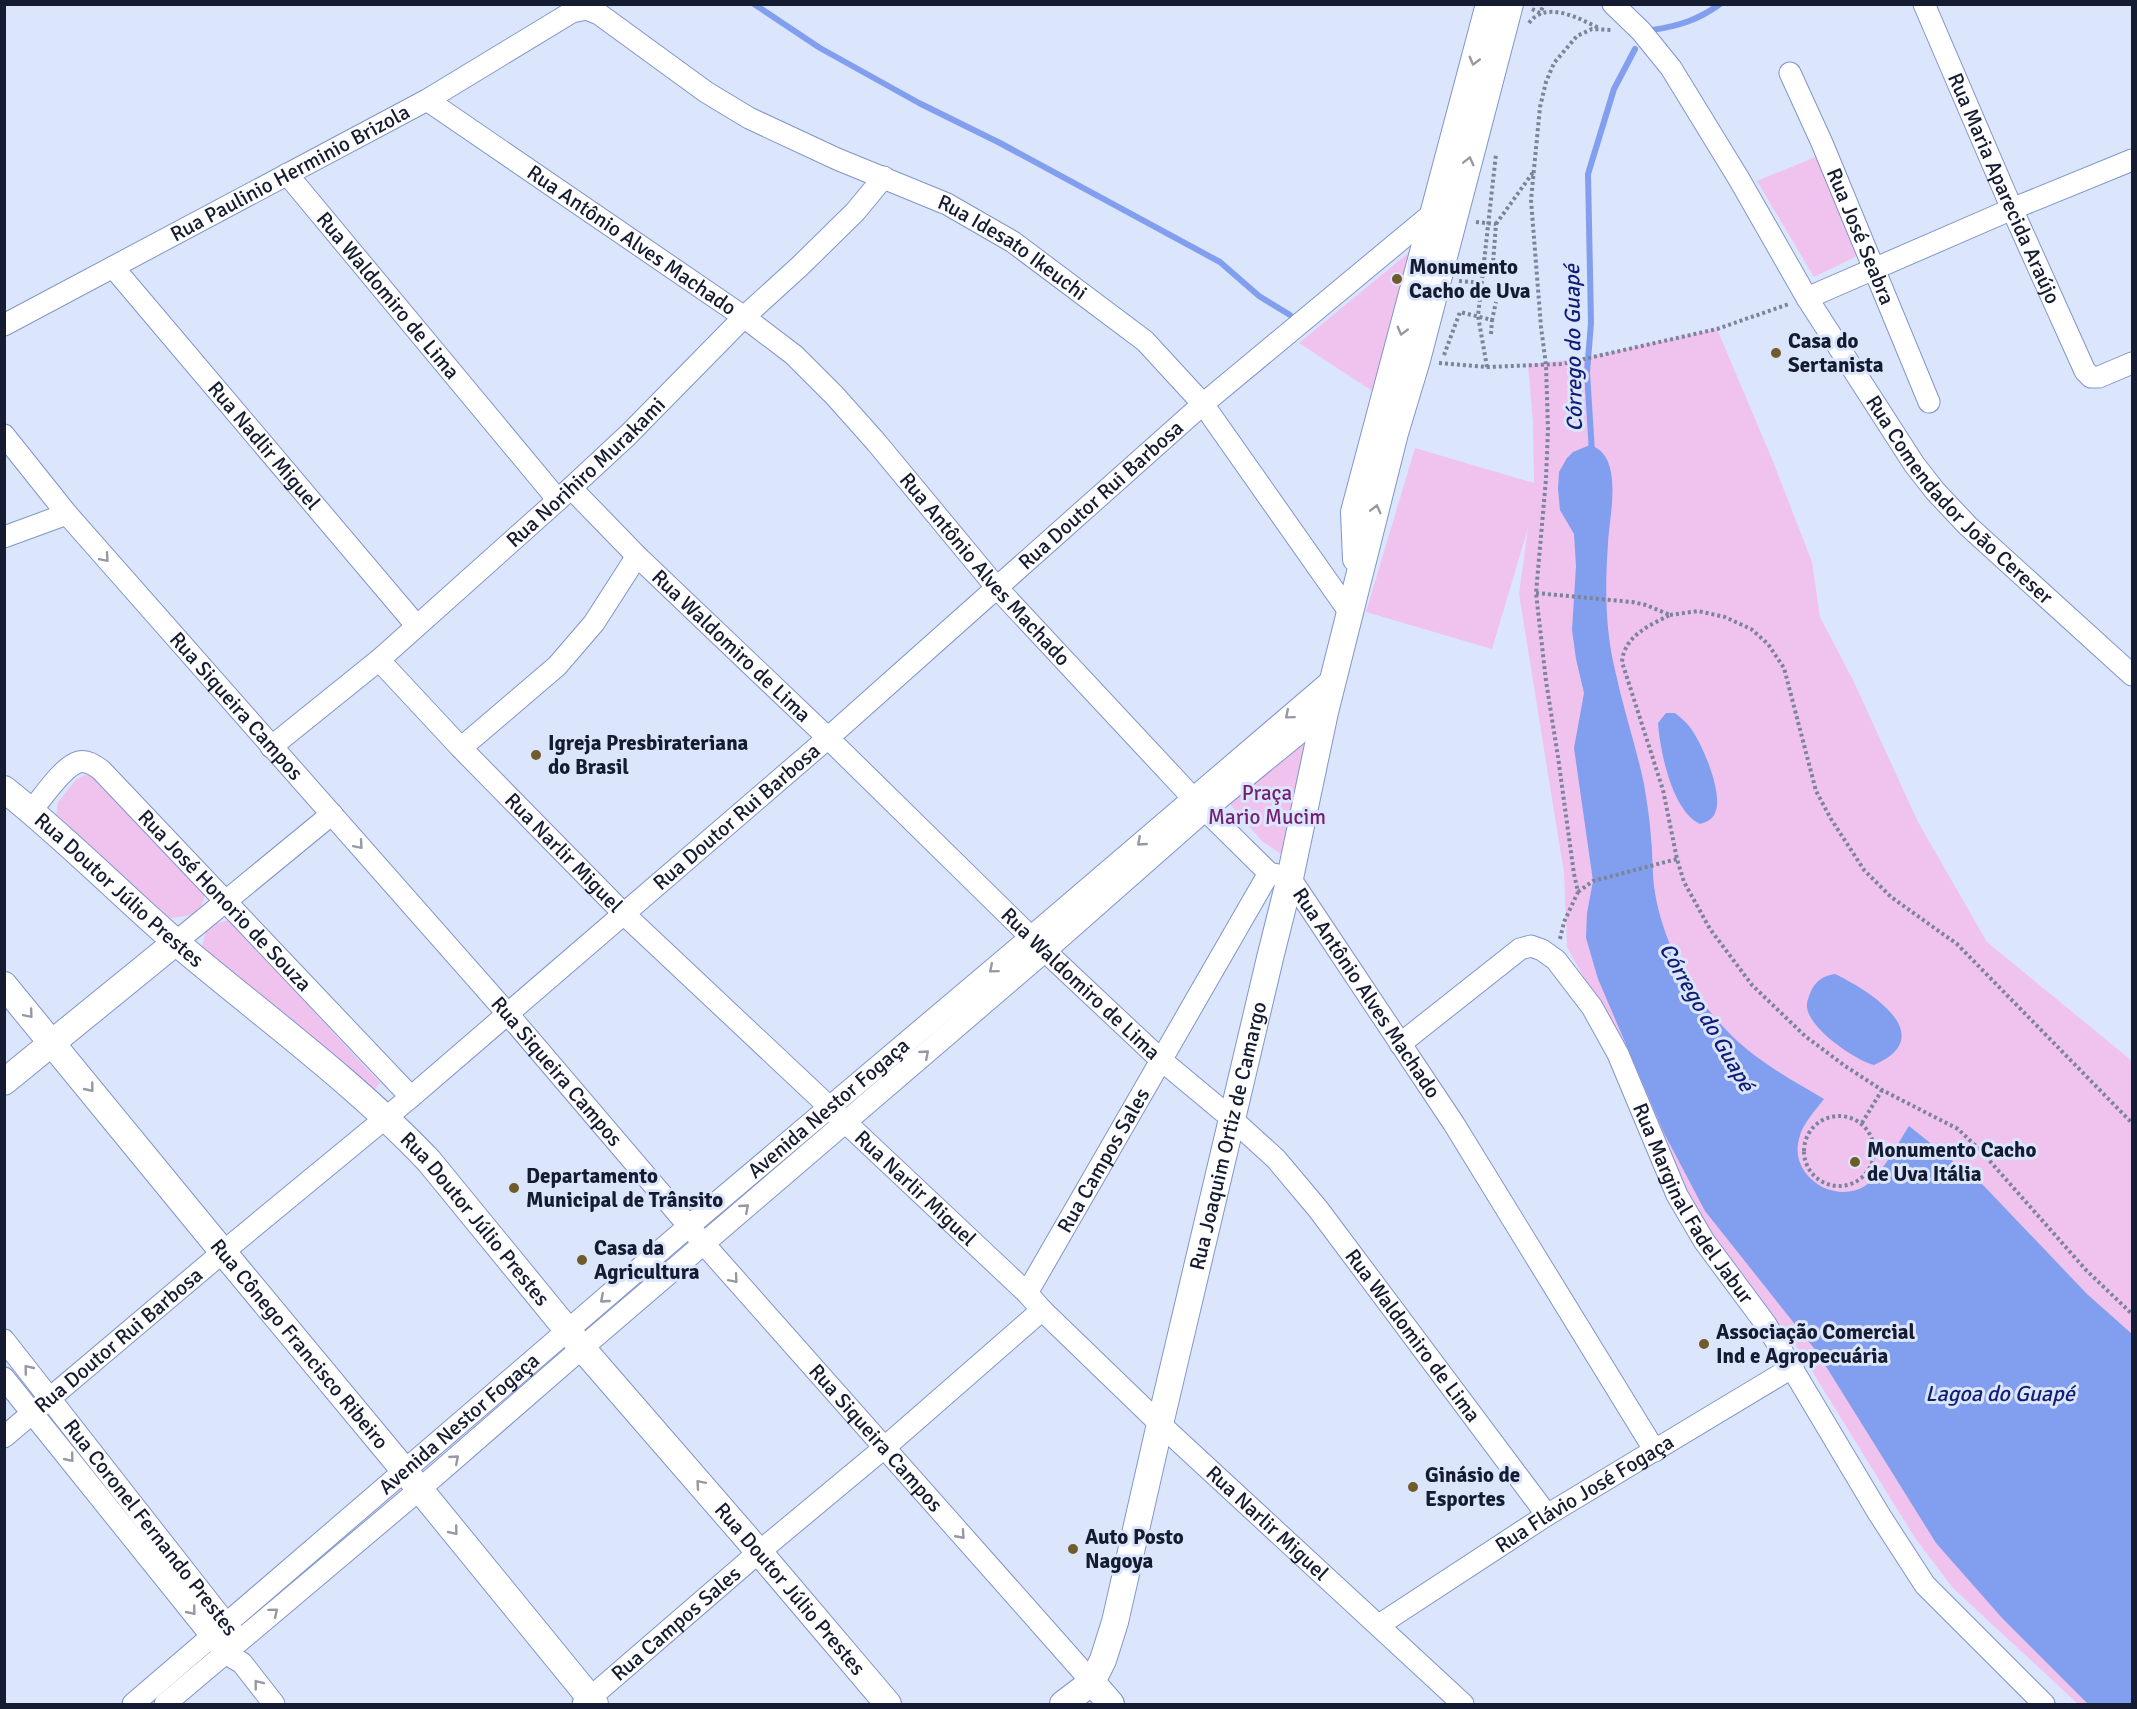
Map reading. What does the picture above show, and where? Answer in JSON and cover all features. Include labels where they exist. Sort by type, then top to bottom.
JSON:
[{"type":"main road","name":"Rua Joaquim Ortiz de Camargo","points":[[1357,586],[1354,512],[1489,4]]},
{"type":"main road","name":"Rua Joaquim Ortiz de Camargo","points":[[1092,1682],[1103,1660],[1115,1622],[1232,1119],[1279,876],[1334,678],[1395,433],[1429,362],[1462,189],[1510,4]]},
{"type":"main road","name":"Rua Doutor Júlio Prestes","points":[[4,789],[32,810],[176,942],[386,1119],[429,1161],[575,1339],[888,1704]]},
{"type":"main road","points":[[4,1082],[176,942]]},
{"type":"main road","name":"Rua Cônego Francisco Ribeiro","points":[[4,985],[404,1470],[589,1703]]},
{"type":"main road","points":[[1064,1704],[1092,1682]]},
{"type":"main road","name":"Rua Siqueira Campos","points":[[1092,1682],[1112,1704]]},
{"type":"street","name":"Rua Comendador João Cereser","points":[[1613,4],[1641,32],[1671,68],[1739,179],[1807,298],[1914,464],[1935,491],[1968,526],[2133,675]]},
{"type":"street","name":"Rua Maria Aparecida Araújo","points":[[1924,4],[2085,371],[2091,377],[2099,377],[2133,363]]},
{"type":"street","name":"Rua Idesato Ikeuchi","points":[[572,12],[586,9],[599,14],[706,93],[749,118],[837,159],[947,204],[1013,242],[1145,341],[1203,404],[1350,613]]},
{"type":"street","name":"Rua Paulinio Herminio Brizola","points":[[4,325],[427,100],[572,12]]},
{"type":"street","name":"Rua José Seabra","points":[[1790,73],[1875,269],[1929,402]]},
{"type":"street","name":"Rua Antônio Alves Machado","points":[[427,100],[744,317],[794,355],[876,442],[997,588],[1199,804],[1279,876],[1400,1044],[1454,1124],[1655,1451]]},
{"type":"street","points":[[1807,298],[2012,209],[2133,160]]},
{"type":"street","name":"Rua Waldomiro de Lima","points":[[287,174],[565,494],[637,556],[1160,1059],[1276,1159],[1318,1209],[1547,1515]]},
{"type":"street","name":"Rua Norihiro Murakami","points":[[271,747],[379,660],[565,494],[628,435],[744,317],[847,220],[884,177]]},
{"type":"street","name":"Rua Doutor Rui Barbosa","points":[[4,1437],[223,1252],[411,1098],[828,738],[1203,404],[1462,189]]},
{"type":"street","name":"Rua Nadlir Miguel","points":[[113,267],[416,625]]},
{"type":"street","name":"Rua Siqueira Campos","points":[[4,435],[67,514],[507,1013],[704,1244],[1092,1682]]},
{"type":"street","points":[[4,537],[67,514]]},
{"type":"street","points":[[461,748],[557,666],[594,623],[637,556]]},
{"type":"street","name":"Rua Narlir Miguel","points":[[379,660],[461,748],[624,914],[1027,1293],[1041,1310],[1160,1424],[1463,1704]]},
{"type":"street","name":"Avenida Nestor Fogaça","points":[[134,1704],[404,1470],[704,1244],[844,1123],[893,1068],[1199,804],[1334,678]]},
{"type":"street","name":"Avenida Nestor Fogaça","points":[[1199,804],[1325,712]]},
{"type":"street","name":"Rua José Honorio de Souza","points":[[32,810],[68,767],[81,761],[92,763],[411,1098]]},
{"type":"street","points":[[176,942],[332,814]]},
{"type":"street","name":"Rua Campos Sales","points":[[1027,1293],[1160,1059],[1279,876]]},
{"type":"street","name":"Rua Marginal Fadel Jabur","points":[[1400,1044],[1520,950],[1531,946],[1542,950],[1556,960],[1592,1007],[1618,1054],[1683,1204],[1704,1241],[1765,1323],[1879,1514],[1925,1585],[2044,1704]]},
{"type":"street","name":"Avenida Nestor Fogaça","points":[[165,1704],[236,1652],[318,1575],[420,1490],[689,1226],[829,1108],[893,1068]]},
{"type":"street","name":"Rua Campos Sales","points":[[589,1703],[759,1552],[884,1448],[1041,1310]]},
{"type":"street","name":"Rua Coronel Fernando Prestes","points":[[4,1340],[51,1398],[274,1704]]},
{"type":"street","name":"Rua Flávio José Fogaça","points":[[1379,1625],[1547,1515],[1793,1367]]},
{"type":"street","name":"Rua Coronel Fernando Prestes","points":[[4,1378],[219,1630]]},
{"type":"street","points":[[305,1558],[318,1575]]},
{"type":"path","points":[[1523,4],[1540,13]]},
{"type":"path","points":[[1540,13],[1544,4]]},
{"type":"path","points":[[1525,31],[1534,16],[1550,9],[1561,10],[1601,29]]},
{"type":"path","points":[[1578,892],[1546,681],[1536,593],[1548,429],[1546,365],[1531,200],[1540,107],[1546,82],[1554,63],[1577,36],[1592,29],[1641,32]]},
{"type":"path","points":[[1487,367],[1478,316],[1497,145]]},
{"type":"path","points":[[1493,263],[1496,224],[1534,170]]},
{"type":"path","points":[[1488,224],[1496,224]]},
{"type":"path","points":[[1492,320],[1460,312],[1429,362],[1487,367],[1562,364],[1717,329],[1807,298]]},
{"type":"path","points":[[1491,334],[1496,302]]},
{"type":"path","points":[[1536,593],[1646,605],[1670,615]]},
{"type":"path","points":[[2133,1123],[1957,944],[1891,897],[1864,870],[1816,791],[1784,668],[1768,644],[1751,629],[1725,617],[1698,611],[1670,615],[1650,625],[1628,642],[1623,651],[1622,662],[1663,790],[1684,882],[1710,929],[1752,985],[1806,1036],[1845,1066],[1882,1090],[1958,1129],[2006,1178],[2086,1270],[2133,1314]]},
{"type":"path","points":[[1556,960],[1564,922],[1578,892],[1593,881],[1677,859]]},
{"type":"path","points":[[1862,1123],[1882,1090]]},
{"type":"path","points":[[1843,1115],[1862,1123],[1870,1133],[1875,1155],[1865,1176],[1845,1186],[1833,1186],[1822,1182],[1806,1164],[1805,1140],[1811,1129],[1820,1121],[1831,1116],[1843,1115]]},
{"type":"green space","points":[[1818,156],[1857,256],[1814,277],[1757,181]]},
{"type":"green space","points":[[1418,245],[1380,396],[1299,343]]},
{"type":"green space","points":[[1717,329],[1772,459],[1812,562],[1820,617],[1854,682],[1918,822],[1987,942],[2132,1061],[2132,1704],[2078,1704],[1953,1588],[1915,1538],[1799,1350],[1720,1251],[1693,1209],[1621,1045],[1567,947],[1564,873],[1519,594],[1528,528],[1492,649],[1366,612],[1415,448],[1534,483],[1533,423],[1528,365],[1588,357]]},
{"type":"green space","name":"Praça Mario Mucim","points":[[1307,742],[1283,855],[1263,842],[1229,803],[1293,749]]},
{"type":"green space","points":[[84,775],[92,775],[205,894],[201,907],[194,914],[170,918],[56,818],[58,802],[75,781]]},
{"type":"green space","points":[[229,920],[380,1083],[373,1092],[202,946],[206,931],[218,923]]},
{"type":"water","name":"Lagoa do Guapé","points":[[1590,445],[1601,451],[1608,461],[1611,474],[1612,503],[1606,576],[1612,655],[1644,784],[1650,825],[1653,879],[1659,913],[1682,970],[1704,1004],[1731,1035],[1775,1070],[1824,1099],[1809,1118],[1799,1139],[1798,1152],[1801,1164],[1807,1175],[1816,1183],[1840,1192],[1853,1191],[1865,1186],[1883,1167],[1909,1126],[1984,1186],[2087,1294],[2132,1334],[2132,1704],[2088,1704],[2002,1618],[1936,1543],[1817,1352],[1705,1211],[1664,1133],[1598,979],[1586,938],[1587,913],[1593,881],[1574,748],[1584,693],[1572,630],[1576,566],[1574,534],[1560,510],[1558,489],[1559,472],[1567,458],[1573,452]]},
{"type":"water","points":[[1666,713],[1675,713],[1689,726],[1700,744],[1714,781],[1717,794],[1715,813],[1700,824],[1682,807],[1669,779],[1661,749],[1658,723]]},
{"type":"water","points":[[1835,974],[1870,994],[1893,1015],[1900,1026],[1902,1038],[1897,1049],[1889,1057],[1874,1065],[1856,1057],[1824,1034],[1810,1016],[1807,1005],[1812,989],[1822,978]]},
{"type":"waterway","points":[[754,4],[820,48],[919,103],[1000,143],[1220,262],[1259,296],[1290,315]]},
{"type":"waterway","name":"Córrego do Guapé","points":[[1652,30],[1688,22],[1720,4]]},
{"type":"waterway","name":"Córrego do Guapé","points":[[1592,453],[1587,372],[1591,323],[1588,174],[1614,89],[1635,49]]},
{"type":"place","name":"Monumento Cacho de Uva","points":[[1397,279]]},
{"type":"place","name":"Casa do Sertanista","points":[[1776,353]]},
{"type":"place","name":"Igreja Presbirateriana do Brasil","points":[[536,755]]},
{"type":"place","name":"Monumento Cacho de Uva Itália","points":[[1855,1162]]},
{"type":"place","name":"Departamento Municipal de Trânsito","points":[[514,1188]]},
{"type":"place","name":"Casa da Agricultura","points":[[582,1260]]},
{"type":"place","name":"Associação Comercial Ind e Agropecuária","points":[[1704,1344]]},
{"type":"place","name":"Ginásio de Esportes","points":[[1413,1487]]},
{"type":"place","name":"Auto Posto Nagoya","points":[[1073,1549]]}]
